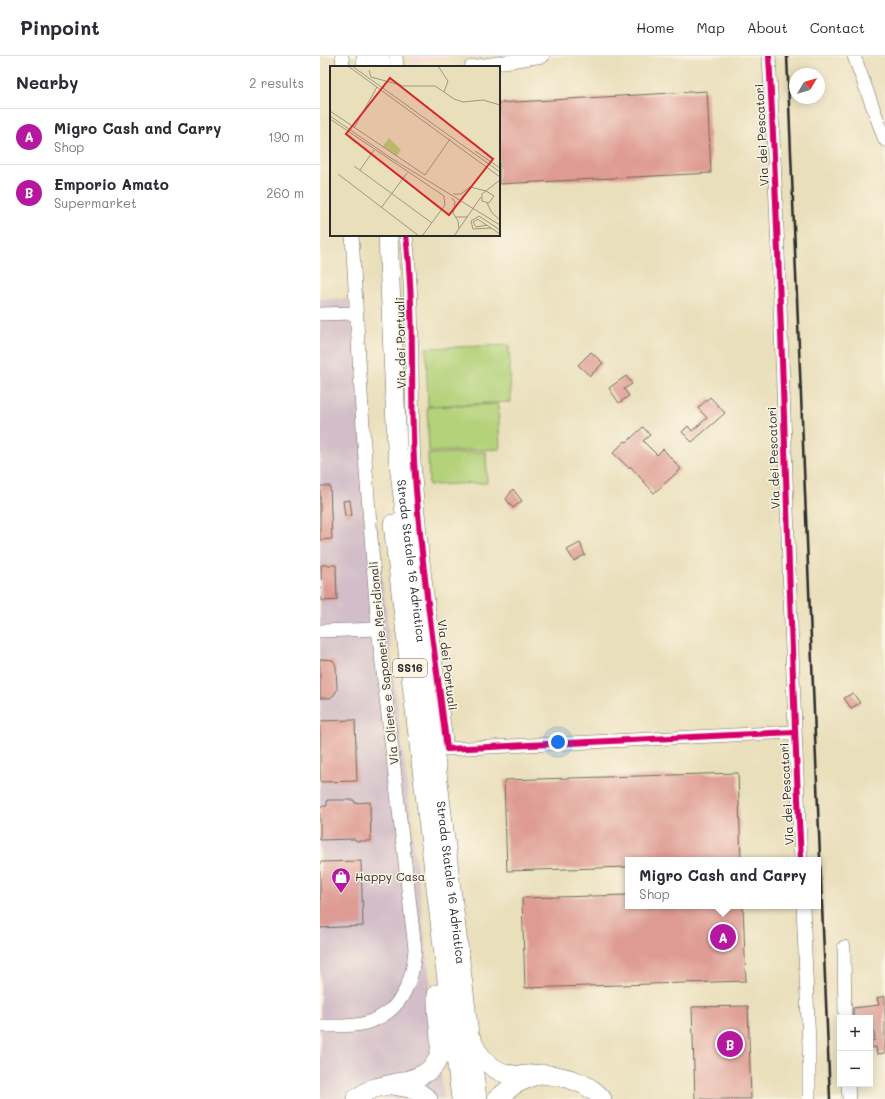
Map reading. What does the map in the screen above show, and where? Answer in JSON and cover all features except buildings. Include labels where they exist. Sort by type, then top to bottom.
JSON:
[{"type":"highway","points":[[380,56],[381,66]]},
{"type":"highway","name":"Strada Statale 16 Adriatica","points":[[375,236],[385,456],[461,1099]]},
{"type":"highway","name":"Strada Statale 16 Adriatica","points":[[388,236],[397,448],[477,1099]]},
{"type":"highway","points":[[356,1099],[373,1088],[413,1078],[428,1071],[436,1063],[440,1051],[437,1001],[440,926]]},
{"type":"highway","points":[[466,1015],[475,1048],[482,1060],[502,1071],[514,1075],[543,1074],[576,1080],[598,1093],[602,1099]]},
{"type":"highway","points":[[497,1099],[515,1084],[529,1077],[543,1074]]},
{"type":"highway","points":[[388,1085],[414,1089],[428,1099]]},
{"type":"street","points":[[342,56],[343,66]]},
{"type":"street","points":[[396,56],[397,66]]},
{"type":"street","points":[[478,66],[543,56]]},
{"type":"street","name":"Via dei Pescatori","points":[[769,56],[777,201],[795,732],[801,857]]},
{"type":"street","points":[[854,56],[885,140]]},
{"type":"street","name":"Via Oliere e Saponerie Meridionali","points":[[320,1026],[356,1025],[367,1023],[381,1016],[396,1003],[407,990],[414,964],[414,937],[378,629],[364,445],[352,236]]},
{"type":"street","name":"Via dei Portuali","points":[[406,236],[412,281],[414,460],[419,534],[447,749],[795,732]]},
{"type":"street","points":[[320,314],[356,313]]},
{"type":"street","points":[[320,630],[378,629]]},
{"type":"street","points":[[803,909],[809,1044],[809,1099]]},
{"type":"street","points":[[844,947],[845,1015]]},
{"type":"street","points":[[848,1087],[849,1099]]},
{"type":"shaded area","points":[[407,56],[452,56],[414,62]]},
{"type":"shaded area","points":[[320,299],[349,299],[444,1099],[320,1099]]},
{"type":"green space","points":[[509,345],[511,402],[428,406],[426,348]]},
{"type":"green space","points":[[498,404],[500,449],[429,452],[427,407]]},
{"type":"green space","points":[[486,452],[487,483],[429,485],[428,454]]},
{"type":"railway","points":[[787,56],[820,857]]},
{"type":"railway","points":[[821,881],[830,1099]]},
{"type":"cycle path","points":[[769,56],[801,857]]},
{"type":"cycle path","points":[[406,236],[409,263],[411,320],[414,461],[428,606],[447,749],[795,732]]},
{"type":"place","name":"Happy Casa","points":[[341,894]]},
{"type":"place","name":"Migro Cash and Carry","points":[[723,937]]},
{"type":"place","name":"Emporio Amato","points":[[730,1044]]}]
